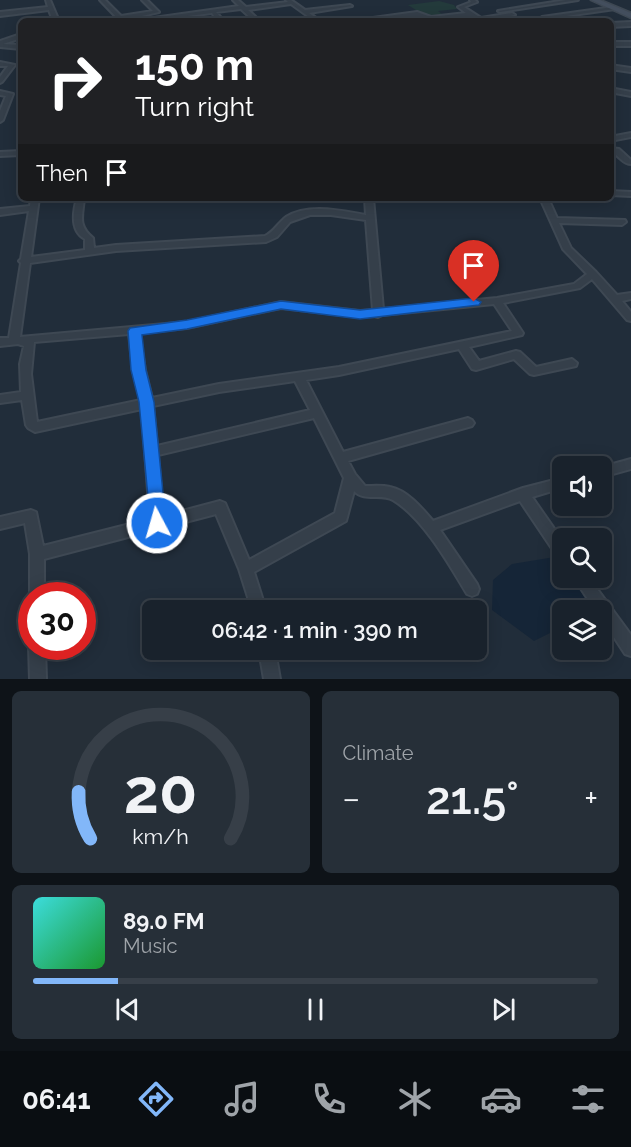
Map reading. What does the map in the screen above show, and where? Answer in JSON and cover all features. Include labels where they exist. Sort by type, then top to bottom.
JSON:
[{"type":"street","points":[[48,0],[55,18]]},
{"type":"street","points":[[102,0],[120,18]]},
{"type":"street","points":[[144,0],[156,12],[166,17]]},
{"type":"street","points":[[472,0],[475,2],[460,5],[462,10],[477,18]]},
{"type":"street","points":[[493,18],[512,15],[501,11],[576,0]]},
{"type":"street","points":[[594,0],[631,16]]},
{"type":"street","points":[[208,5],[289,1],[313,18]]},
{"type":"street","points":[[158,18],[270,2]]},
{"type":"street","points":[[240,5],[254,18]]},
{"type":"street","points":[[303,12],[350,6]]},
{"type":"street","points":[[0,14],[51,8]]},
{"type":"street","points":[[545,17],[613,8]]},
{"type":"street","points":[[213,11],[218,18]]},
{"type":"street","points":[[130,18],[156,12]]},
{"type":"street","points":[[380,18],[417,14],[432,18]]},
{"type":"street","points":[[450,18],[470,14]]},
{"type":"street","points":[[407,18],[423,16]]},
{"type":"street","points":[[614,25],[631,24]]},
{"type":"street","points":[[0,44],[18,37]]},
{"type":"street","points":[[0,44],[18,47]]},
{"type":"street","points":[[614,44],[631,44]]},
{"type":"street","points":[[0,64],[11,64],[0,81]]},
{"type":"street","points":[[9,69],[18,68]]},
{"type":"street","points":[[614,68],[631,70]]},
{"type":"street","points":[[614,91],[631,94]]},
{"type":"street","points":[[0,93],[18,93]]},
{"type":"street","points":[[0,120],[10,94]]},
{"type":"street","points":[[614,138],[631,135]]},
{"type":"street","points":[[614,151],[629,162]]},
{"type":"street","points":[[0,154],[18,153]]},
{"type":"street","points":[[614,193],[631,194]]},
{"type":"street","points":[[80,201],[79,229],[81,234],[89,238],[90,252]]},
{"type":"street","points":[[369,201],[378,314]]},
{"type":"street","points":[[545,201],[567,249],[593,274],[631,318]]},
{"type":"street","points":[[0,212],[33,203],[14,339]]},
{"type":"street","points":[[24,261],[198,242],[266,239],[274,237],[289,219],[301,214],[325,213],[371,218]]},
{"type":"street","points":[[554,220],[622,222]]},
{"type":"street","points":[[0,342],[120,329],[134,331],[187,325],[281,305],[336,313],[378,314],[497,302],[577,286],[593,274]]},
{"type":"street","points":[[614,299],[631,296]]},
{"type":"street","points":[[14,339],[30,344],[26,354],[28,395],[32,425],[41,427],[147,402],[349,369],[519,333],[497,302]]},
{"type":"street","points":[[134,331],[139,370],[147,402],[157,523]]},
{"type":"street","points":[[461,344],[476,366],[516,355],[534,371],[572,363]]},
{"type":"street","points":[[298,376],[350,478],[367,492],[388,492],[398,496],[429,528],[454,560],[472,589]]},
{"type":"street","points":[[0,399],[28,395]]},
{"type":"street","points":[[151,452],[317,413]]},
{"type":"street","points":[[339,458],[468,423]]},
{"type":"street","points":[[612,469],[631,464]]},
{"type":"street","points":[[246,569],[341,517],[350,478]]},
{"type":"street","points":[[429,528],[522,494],[552,486]]},
{"type":"street","points":[[522,494],[552,537]]},
{"type":"street","points":[[37,554],[220,507],[246,569],[256,600]]},
{"type":"street","points":[[0,523],[31,516],[37,554],[37,582]]},
{"type":"street","points":[[588,588],[631,648]]},
{"type":"street","points":[[37,660],[38,679]]},
{"type":"street","points":[[269,660],[272,679]]},
{"type":"green space","points":[[439,1],[454,5],[457,9],[438,11],[443,15],[427,17],[408,5]]},
{"type":"water","points":[[552,557],[552,588],[581,588],[589,600],[552,600],[552,632],[534,641],[492,610],[493,580],[512,564]]},
{"type":"route","points":[[157,523],[147,402],[139,370],[134,331],[187,325],[281,305],[336,313],[378,314],[474,302]]}]
